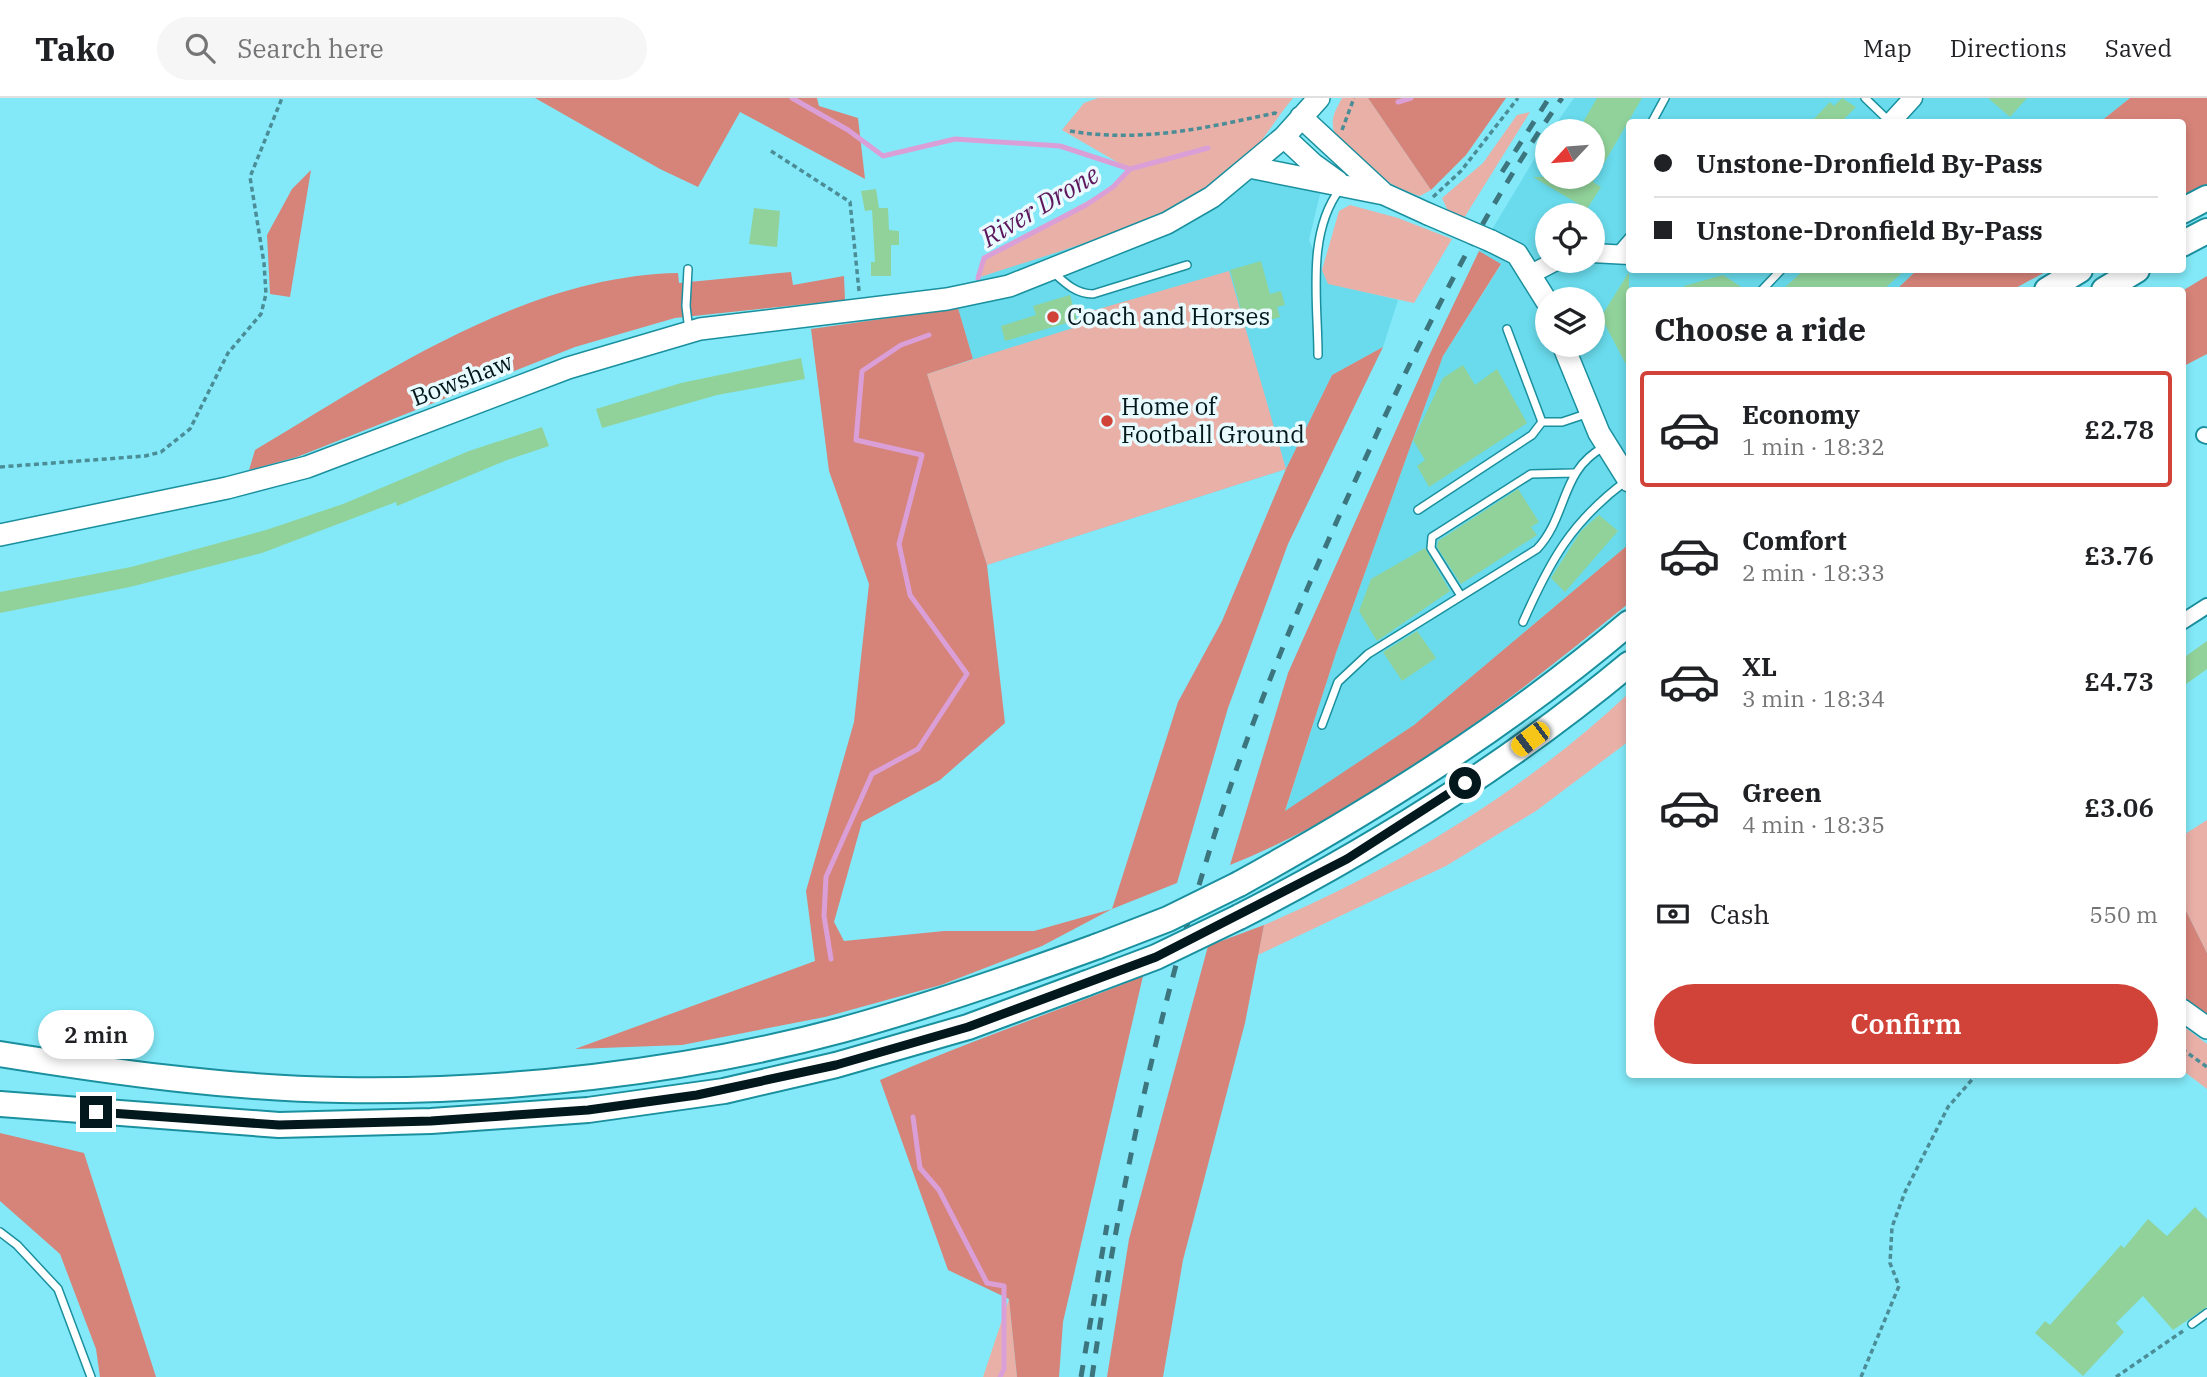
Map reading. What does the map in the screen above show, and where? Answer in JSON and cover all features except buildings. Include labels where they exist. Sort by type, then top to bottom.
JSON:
[{"type":"highway","points":[[2186,209],[2207,198]]},
{"type":"highway","points":[[2186,242],[2207,231]]},
{"type":"highway","points":[[2052,287],[2075,273]]},
{"type":"highway","points":[[2109,287],[2132,273]]},
{"type":"highway","points":[[0,1055],[145,1077],[341,1090],[472,1086],[604,1074],[737,1054],[839,1031],[965,994],[1098,946],[1168,919],[1239,884],[1372,810],[1501,723],[1626,626]]},
{"type":"highway","points":[[0,1104],[279,1125],[431,1121],[588,1110],[724,1091],[836,1065],[968,1027],[1156,957],[1239,917],[1347,859],[1500,761],[1626,666]]},
{"type":"main road","name":"Bowshaw","points":[[0,535],[227,488],[307,467],[568,368],[689,331],[947,299],[1009,286],[1167,223],[1212,197],[1293,127],[1319,98]]},
{"type":"main road","points":[[1293,127],[1313,164],[1343,185]]},
{"type":"main road","points":[[1293,127],[1384,194],[1517,254],[1538,287]]},
{"type":"main road","points":[[1249,167],[1327,185],[1343,185],[1384,194]]},
{"type":"main road","points":[[1568,357],[1590,413],[1626,475]]},
{"type":"main road","points":[[2186,1013],[2207,1028]]},
{"type":"street","points":[[1894,119],[1913,98]]},
{"type":"street","points":[[1531,274],[1535,272]]},
{"type":"street","points":[[2186,619],[2207,606]]},
{"type":"lane","points":[[1654,119],[1665,98]]},
{"type":"lane","points":[[1865,98],[1888,119]]},
{"type":"lane","points":[[1318,355],[1318,243],[1332,200],[1343,185]]},
{"type":"lane","points":[[1051,270],[1070,287],[1083,294],[1093,294],[1187,265]]},
{"type":"lane","points":[[688,269],[686,306],[689,331]]},
{"type":"lane","points":[[1765,287],[1778,273]]},
{"type":"lane","points":[[1507,329],[1542,422]]},
{"type":"lane","points":[[1542,422],[1562,422],[1590,413]]},
{"type":"lane","points":[[1418,510],[1532,435],[1542,422]]},
{"type":"lane","points":[[1322,725],[1338,682],[1348,670],[1368,654],[1537,549],[1548,537],[1574,473],[1581,463],[1607,446]]},
{"type":"lane","points":[[1461,596],[1431,548],[1432,537],[1531,474],[1574,473]]},
{"type":"lane","points":[[1523,622],[1548,566],[1567,536],[1595,505],[1626,482]]},
{"type":"lane","points":[[0,1232],[17,1245],[58,1289],[91,1377]]},
{"type":"lane","points":[[2192,1324],[2207,1313]]},
{"type":"path","points":[[0,467],[145,456],[161,452],[190,429],[228,353],[261,314],[266,294],[264,263],[250,177],[282,98]]},
{"type":"path","points":[[1340,139],[1346,113],[1354,98]]},
{"type":"path","points":[[1423,212],[1461,171],[1518,98]]},
{"type":"path","points":[[1070,131],[1108,137],[1161,135],[1275,113],[1293,127]]},
{"type":"path","points":[[771,150],[850,202],[860,311]]},
{"type":"path","points":[[2186,1052],[2207,1068]]},
{"type":"path","points":[[1861,1377],[1899,1286],[1890,1264],[1892,1227],[1905,1192],[1948,1107],[1973,1078]]},
{"type":"path","points":[[2116,1377],[2192,1324]]},
{"type":"shaded area","points":[[535,98],[817,98],[819,106],[858,118],[865,179],[740,112],[698,187],[660,169]]},
{"type":"shaded area","points":[[1098,98],[1293,98],[1247,158],[1223,179],[1193,198],[1121,230],[978,278],[984,258],[1113,187],[1129,169],[1062,130],[1084,103]]},
{"type":"shaded area","points":[[1342,98],[1368,98],[1431,190],[1420,196],[1408,192],[1379,177],[1351,156],[1334,132],[1333,119]]},
{"type":"shaded area","points":[[1368,98],[1506,98],[1466,155],[1431,190]]},
{"type":"shaded area","points":[[1574,98],[2130,98],[2104,119],[1626,119],[1626,273],[1914,273],[1899,287],[1626,287],[1626,547],[1414,725],[1285,812],[1336,653],[1443,356],[1501,265],[1479,251],[1535,158],[1535,189],[1605,189],[1605,119],[1559,119]]},
{"type":"shaded area","points":[[2130,98],[2207,98],[2207,184],[2186,195],[2186,119],[2104,119]]},
{"type":"shaded area","points":[[1530,112],[1464,218],[1448,211],[1442,198],[1483,163],[1517,115]]},
{"type":"shaded area","points":[[1246,159],[1322,186],[1309,240],[1328,283],[1398,300],[1383,347],[1332,375],[1286,469],[987,565],[973,359],[958,308],[978,278],[1160,214]]},
{"type":"shaded area","points":[[311,170],[290,297],[270,294],[267,235],[292,189]]},
{"type":"shaded area","points":[[1350,205],[1398,218],[1452,239],[1414,303],[1328,284],[1322,270],[1339,211]]},
{"type":"shaded area","points":[[1479,251],[1501,264],[1443,356],[1336,653],[1285,811],[1414,725],[1626,547],[1626,605],[1488,714],[1389,782],[1285,841],[1230,865],[1288,673],[1428,358]]},
{"type":"shaded area","name":"Home of Football Ground","points":[[1229,271],[1286,469],[987,565],[927,374],[1089,323],[1085,313]]},
{"type":"shaded area","points":[[791,272],[793,285],[844,276],[845,300],[675,318],[575,347],[297,457],[249,470],[255,450],[404,361],[510,310],[565,291],[621,278],[678,273],[679,283]]},
{"type":"shaded area","points":[[1914,273],[2043,273],[2018,287],[1899,287]]},
{"type":"shaded area","points":[[2207,276],[2207,354],[2186,365],[2186,289]]},
{"type":"shaded area","points":[[958,308],[973,359],[927,374],[987,565],[1005,723],[940,780],[862,822],[834,922],[844,941],[944,931],[1034,931],[1112,909],[1042,946],[941,985],[825,1017],[682,1045],[575,1049],[815,961],[806,891],[854,722],[869,584],[829,471],[811,329]]},
{"type":"shaded area","points":[[1383,347],[1288,544],[1228,708],[1177,883],[1112,909],[1178,702],[1222,621],[1286,469],[1332,375]]},
{"type":"shaded area","points":[[1626,696],[1626,743],[1536,811],[1446,866],[1258,955],[1264,925],[1362,879],[1457,825],[1547,763]]},
{"type":"shaded area","points":[[2207,820],[2207,953],[2186,911],[2186,833]]},
{"type":"shaded area","points":[[2186,911],[2207,953],[2207,1023],[2186,1008]]},
{"type":"shaded area","points":[[1264,925],[1245,1023],[1183,1260],[1163,1377],[1107,1377],[1129,1239],[1208,946]]},
{"type":"shaded area","points":[[1143,976],[1063,1322],[1059,1377],[1017,1377],[1009,1299],[948,1270],[880,1080]]},
{"type":"shaded area","points":[[2186,1028],[2207,1044],[2207,1089],[2186,1073]]},
{"type":"shaded area","points":[[0,1133],[84,1153],[156,1377],[100,1377],[96,1349],[60,1254],[0,1201]]},
{"type":"shaded area","points":[[1009,1299],[1017,1377],[983,1377]]},
{"type":"waterway","points":[[792,98],[848,130],[883,156],[955,139],[1060,146],[1130,169]]},
{"type":"waterway","name":"River Drone","points":[[1398,102],[1411,98]]},
{"type":"waterway","name":"River Drone","points":[[978,278],[984,258],[1086,205],[1113,187],[1130,169],[1208,148]]},
{"type":"waterway","name":"River Drone","points":[[831,959],[824,916],[826,877],[872,774],[918,749],[967,674],[910,595],[899,544],[922,455],[856,440],[862,371],[901,345],[929,335]]},
{"type":"waterway","name":"River Drone","points":[[913,1117],[920,1168],[939,1190],[987,1283],[1004,1286],[1004,1369],[1000,1377]]},
{"type":"railway","points":[[1502,172],[1549,98]]},
{"type":"railway","points":[[1092,1377],[1125,1186],[1152,1059],[1185,934],[1239,762],[1302,601],[1415,353],[1483,223],[1562,98]]},
{"type":"railway","points":[[1081,1377],[1107,1225]]},
{"type":"place","name":"Coach and Horses","points":[[1053,317]]},
{"type":"place","name":"Home of Football Ground","points":[[1107,421]]},
{"type":"route","points":[[96,1112],[279,1125],[431,1121],[588,1110],[697,1095],[836,1065],[968,1027],[1156,957],[1239,917],[1347,859],[1465,783]]}]
